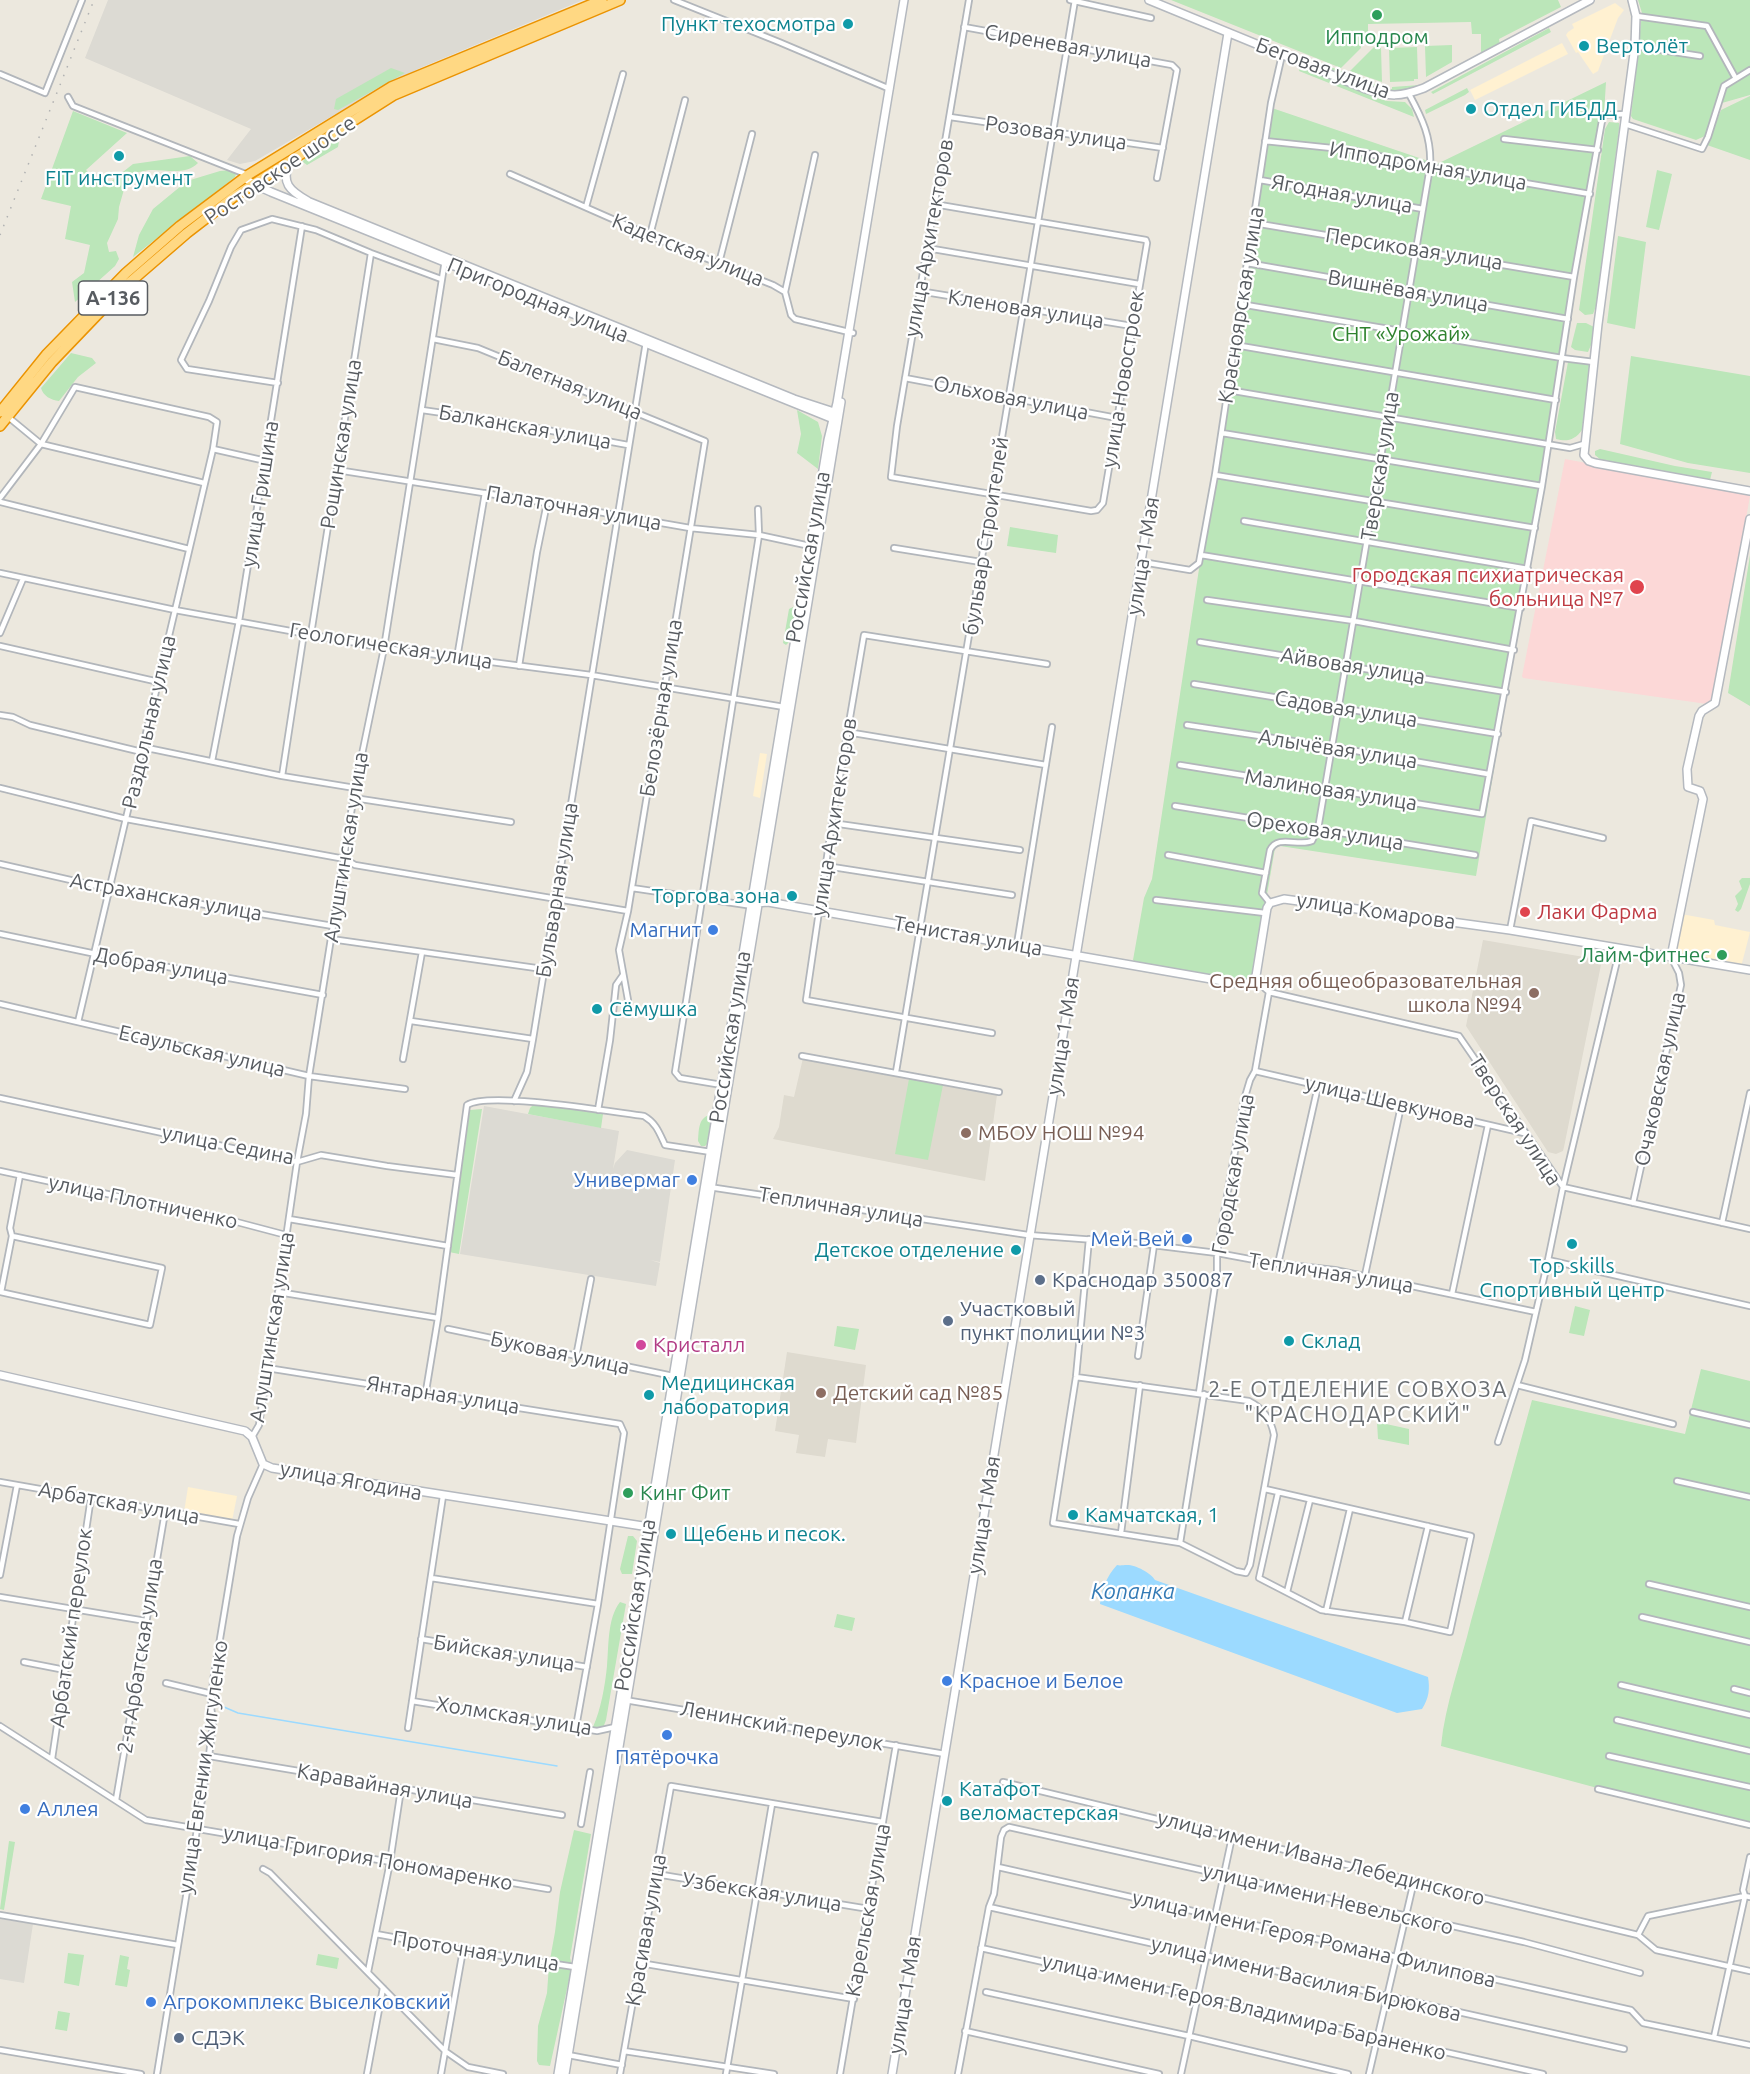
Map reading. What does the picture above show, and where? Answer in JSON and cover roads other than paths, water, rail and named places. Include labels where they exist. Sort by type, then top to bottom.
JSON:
[{"type":"highway","name":"Ростовское шоссе","points":[[0,426],[4,414],[121,290],[249,178],[391,87],[602,0]]},
{"type":"highway","name":"Ростовское шоссе","points":[[249,178],[291,159],[394,95],[620,0]]},
{"type":"street","points":[[0,74],[45,93],[81,2],[73,0]]},
{"type":"street","points":[[674,0],[891,90]]},
{"type":"street","name":"Российская улица","points":[[558,2074],[615,1727],[623,1700],[645,1541],[651,1528],[650,1512],[673,1376],[709,1187],[711,1152],[755,904],[784,707],[851,333],[906,0]]},
{"type":"street","name":"улица Архитекторов","points":[[969,0],[919,291],[891,477],[993,493]]},
{"type":"street","points":[[1073,0],[1151,18]]},
{"type":"street","name":"бульвар Строителей","points":[[896,1072],[1039,221],[1068,45],[1073,0]]},
{"type":"street","name":"Беговая улица","points":[[1149,0],[1376,92],[1393,96],[1409,94],[1424,88],[1590,0]]},
{"type":"street","points":[[1632,0],[1636,16],[1635,46],[1584,455],[1595,463],[1750,491]]},
{"type":"street","points":[[1636,16],[1707,26],[1735,77]]},
{"type":"street","name":"Сиреневая улица","points":[[964,27],[1172,65],[1177,70],[1163,148]]},
{"type":"street","name":"улица 1 Мая","points":[[892,2074],[1228,33]]},
{"type":"street","points":[[1635,46],[1700,56]]},
{"type":"street","name":"Красноярская улица","points":[[1201,555],[1222,433],[1271,103],[1282,55]]},
{"type":"street","points":[[1625,124],[1702,149],[1724,86],[1735,77],[1750,70]]},
{"type":"street","points":[[586,207],[623,74]]},
{"type":"street","name":"Тверская улица","points":[[1318,830],[1430,164],[1430,147],[1426,127],[1409,94]]},
{"type":"street","name":"Пригородная улица","points":[[68,97],[73,106],[229,166],[249,178],[445,260],[836,417]]},
{"type":"street","points":[[650,235],[685,100]]},
{"type":"street","points":[[1488,774],[1514,650],[1549,444],[1574,277],[1603,115],[1626,114]]},
{"type":"street","name":"Розовая улица","points":[[950,117],[1163,148]]},
{"type":"street","points":[[719,263],[752,134]]},
{"type":"street","points":[[1504,139],[1598,150]]},
{"type":"street","name":"Ипподромная улица","points":[[1265,141],[1351,150],[1590,194]]},
{"type":"street","points":[[1157,178],[1163,148]]},
{"type":"street","points":[[785,292],[815,155]]},
{"type":"street","points":[[291,159],[286,175],[289,188],[308,201]]},
{"type":"street","name":"Кадетская улица","points":[[510,174],[785,292],[791,315],[795,319],[851,333]]},
{"type":"street","name":"Пригородная улица","points":[[249,178],[445,260]]},
{"type":"street","name":"Ягодная улица","points":[[1260,180],[1424,209]]},
{"type":"street","points":[[934,204],[1039,221]]},
{"type":"street","name":"Пригородная улица","points":[[278,383],[187,369],[182,360],[231,247],[241,230],[272,219],[302,226],[441,279]]},
{"type":"street","name":"улица Новостроек","points":[[993,493],[1091,511],[1097,510],[1103,504],[1147,243],[1146,240],[1039,221]]},
{"type":"street","name":"Персиковая улица","points":[[1254,223],[1574,277]]},
{"type":"street","name":"улица Гришина","points":[[212,761],[266,461],[302,226]]},
{"type":"street","points":[[927,248],[1139,284]]},
{"type":"street","name":"Рощинская улица","points":[[311,634],[371,254]]},
{"type":"street","name":"Алуштинская улица","points":[[252,1437],[259,1425],[306,1114],[309,1076],[355,788],[384,648],[445,260]]},
{"type":"street","name":"Вишнёвая улица","points":[[1247,263],[1568,319]]},
{"type":"street","name":"Кленовая улица","points":[[919,291],[1132,326]]},
{"type":"street","points":[[1240,304],[1594,362]]},
{"type":"street","name":"Балетная улица","points":[[433,339],[478,348],[705,441]]},
{"type":"street","name":"Бульварная улица","points":[[514,1101],[526,1072],[533,1039],[646,341]]},
{"type":"street","points":[[1235,345],[1556,400]]},
{"type":"street","name":"Ольховая улица","points":[[905,378],[1117,418]]},
{"type":"street","name":"Раздольная улица","points":[[41,444],[75,387],[209,417],[217,422],[213,449],[96,954],[78,1022]]},
{"type":"street","points":[[1228,390],[1570,448],[1584,444]]},
{"type":"street","name":"Балканская улица","points":[[422,410],[498,421],[628,445]]},
{"type":"street","points":[[4,414],[41,444],[204,483]]},
{"type":"street","points":[[1222,433],[1542,486]]},
{"type":"street","name":"Белозёрная улица","points":[[628,1000],[619,950],[632,888],[705,441]]},
{"type":"street","points":[[0,498],[41,444]]},
{"type":"street","points":[[213,449],[266,461]]},
{"type":"street","name":"Палаточная улица","points":[[337,470],[690,528],[759,535],[813,547]]},
{"type":"street","points":[[1215,475],[1535,528]]},
{"type":"street","points":[[457,658],[485,493]]},
{"type":"street","points":[[0,502],[189,549]]},
{"type":"street","points":[[519,666],[547,503]]},
{"type":"street","points":[[722,1085],[680,1078],[675,1072],[735,698],[759,535],[758,509]]},
{"type":"street","points":[[1671,957],[1702,796],[1700,791],[1688,787],[1688,769],[1699,716],[1702,711],[1715,703],[1750,519]]},
{"type":"street","points":[[1244,521],[1528,569]]},
{"type":"street","name":"Российская улица","points":[[565,2074],[623,1700],[813,547]]},
{"type":"street","points":[[894,548],[981,562]]},
{"type":"street","points":[[1142,562],[1190,570],[1199,563],[1201,555],[1521,608]]},
{"type":"street","name":"Геологическая улица","points":[[0,573],[175,610],[384,648],[591,675],[784,707]]},
{"type":"street","points":[[0,633],[23,579]]},
{"type":"street","points":[[1207,600],[1353,621],[1514,650]]},
{"type":"street","points":[[282,776],[304,633]]},
{"type":"street","name":"улица Архитекторов","points":[[905,1017],[806,1000],[847,732],[864,634],[967,650]]},
{"type":"street","name":"Айвовая улица","points":[[1200,642],[1506,692]]},
{"type":"street","points":[[0,646],[159,682]]},
{"type":"street","points":[[967,650],[1047,664]]},
{"type":"street","name":"Садовая улица","points":[[1194,684],[1498,734]]},
{"type":"street","points":[[0,715],[13,717],[30,725],[142,752],[152,749],[282,776],[355,788]]},
{"type":"street","name":"Алычёвая улица","points":[[1187,725],[1488,774]]},
{"type":"street","points":[[1017,944],[1052,727]]},
{"type":"street","points":[[847,732],[1046,765]]},
{"type":"street","name":"Малиновая улица","points":[[1180,765],[1482,814],[1488,774]]},
{"type":"street","points":[[0,788],[126,819],[345,859],[355,865],[628,911]]},
{"type":"street","points":[[354,798],[511,822]]},
{"type":"street","name":"Ореховая улица","points":[[1175,806],[1475,855]]},
{"type":"street","points":[[1603,838],[1531,821],[1510,930],[1619,951],[1750,970]]},
{"type":"street","points":[[832,823],[1020,850]]},
{"type":"street","points":[[1269,992],[1254,979],[1266,913],[1272,902],[1263,893],[1270,850],[1272,844],[1278,841],[1304,845],[1312,841],[1318,830]]},
{"type":"street","points":[[1168,855],[1266,873]]},
{"type":"street","name":"Астраханская улица","points":[[0,864],[110,889],[333,926]]},
{"type":"street","points":[[826,866],[1012,895]]},
{"type":"street","points":[[632,888],[755,904]]},
{"type":"street","name":"улица Комарова","points":[[1272,902],[1284,899],[1510,930]]},
{"type":"street","points":[[1156,900],[1266,913]]},
{"type":"street","name":"Тенистая улица","points":[[755,904],[819,911],[921,927],[1236,983],[1246,984],[1254,979]]},
{"type":"street","name":"Добрая улица","points":[[0,934],[322,995]]},
{"type":"street","points":[[331,939],[543,969]]},
{"type":"street","points":[[1619,951],[1563,1187],[1750,1229]]},
{"type":"street","points":[[403,1059],[422,952]]},
{"type":"street","name":"Очаковская улица","points":[[1633,1203],[1681,985],[1679,973],[1671,957]]},
{"type":"street","name":"Белозёрная улица","points":[[598,1110],[610,1041],[616,985],[623,975]]},
{"type":"street","name":"Тверская улица","points":[[1269,992],[1459,1036],[1563,1187],[1525,1360],[1498,1442]]},
{"type":"street","name":"Городская улица","points":[[1180,1543],[1217,1272],[1217,1253],[1244,1100],[1255,1071],[1269,992]]},
{"type":"street","name":"Есаульская улица","points":[[0,1004],[309,1076],[405,1089]]},
{"type":"street","points":[[905,1017],[992,1033]]},
{"type":"street","points":[[411,1020],[533,1039]]},
{"type":"street","points":[[802,1056],[999,1092]]},
{"type":"street","name":"улица Шевкунова","points":[[1255,1071],[1524,1133]]},
{"type":"street","points":[[1278,1264],[1318,1086]]},
{"type":"street","points":[[1722,1223],[1750,1093]]},
{"type":"street","name":"улица Седина","points":[[0,1098],[297,1162],[321,1155],[457,1175]]},
{"type":"street","points":[[426,1391],[467,1106],[475,1101],[524,1100],[644,1116],[658,1129],[665,1145],[711,1152]]},
{"type":"street","points":[[1365,1275],[1401,1106]]},
{"type":"street","points":[[1452,1294],[1488,1125]]},
{"type":"street","name":"улица Плотниченко","points":[[0,1171],[233,1221],[286,1235]]},
{"type":"street","points":[[12,1236],[162,1268],[150,1325],[0,1292],[12,1236],[10,1228],[20,1175]]},
{"type":"street","name":"Тепличная улица","points":[[709,1187],[1031,1235],[1154,1245],[1365,1275],[1536,1312]]},
{"type":"street","points":[[289,1219],[448,1246]]},
{"type":"street","points":[[1077,1377],[1249,1401],[1264,1412],[1272,1425],[1274,1435],[1250,1565],[1246,1573],[1236,1571],[1180,1543],[1053,1523],[1077,1377],[1087,1239]]},
{"type":"street","points":[[1138,1356],[1154,1245]]},
{"type":"street","points":[[1548,1260],[1750,1306]]},
{"type":"street","points":[[576,1357],[591,1279]]},
{"type":"street","points":[[278,1292],[438,1318]]},
{"type":"street","name":"Буковая улица","points":[[448,1329],[673,1376]]},
{"type":"street","name":"Янтарная улица","points":[[267,1368],[426,1391],[620,1424],[624,1433],[611,1521]]},
{"type":"street","points":[[0,1375],[245,1431],[252,1437]]},
{"type":"street","points":[[1121,1533],[1140,1385]]},
{"type":"street","points":[[1517,1385],[1673,1424]]},
{"type":"street","points":[[1694,1412],[1750,1425]]},
{"type":"street","name":"улица Ягодина","points":[[252,1437],[263,1464],[272,1468],[651,1528]]},
{"type":"street","name":"улица Евгении Жигуленко","points":[[157,2074],[209,1756],[213,1722],[212,1694],[239,1524],[263,1464]]},
{"type":"street","points":[[1677,1481],[1750,1497]]},
{"type":"street","name":"Арбатская улица","points":[[0,1482],[239,1524]]},
{"type":"street","points":[[0,1575],[17,1485]]},
{"type":"street","points":[[1265,1489],[1471,1536],[1450,1632],[1405,1622],[1321,1610],[1259,1578],[1278,1493]]},
{"type":"street","points":[[408,1728],[443,1496]]},
{"type":"street","name":"Арбатский переулок","points":[[52,1759],[91,1497]]},
{"type":"street","points":[[1287,1592],[1310,1500]]},
{"type":"street","points":[[1326,1611],[1350,1509]]},
{"type":"street","name":"2-я Арбатская улица","points":[[116,1800],[165,1512]]},
{"type":"street","points":[[645,1541],[642,1533],[634,1525],[644,1520],[650,1512]]},
{"type":"street","points":[[576,1727],[611,1521]]},
{"type":"street","points":[[1405,1622],[1428,1526]]},
{"type":"street","points":[[431,1578],[598,1604]]},
{"type":"street","points":[[1649,1584],[1750,1607]]},
{"type":"street","points":[[0,1597],[146,1621]]},
{"type":"street","points":[[1642,1617],[1750,1642]]},
{"type":"street","name":"Бийская улица","points":[[421,1639],[587,1667]]},
{"type":"street","points":[[24,1662],[65,1670]]},
{"type":"street","points":[[166,1683],[212,1694]]},
{"type":"street","points":[[1621,1685],[1750,1715]]},
{"type":"street","points":[[1734,1689],[1750,1693]]},
{"type":"street","name":"Ленинский переулок","points":[[623,1700],[945,1754]]},
{"type":"street","name":"Холмская улица","points":[[412,1701],[597,1731],[615,1727]]},
{"type":"street","points":[[1617,1720],[1750,1751]]},
{"type":"street","name":"улица Григория Пономаренко","points":[[0,1726],[146,1820],[548,1889]]},
{"type":"street","name":"Карельская улица","points":[[840,2074],[896,1745]]},
{"type":"street","name":"Каравайная улица","points":[[209,1756],[562,1815]]},
{"type":"street","points":[[1609,1756],[1750,1788]]},
{"type":"street","points":[[581,1824],[590,1772]]},
{"type":"street","name":"улица имени Ивана Лебединского","points":[[1003,1782],[1638,1935]]},
{"type":"street","name":"Красивая улица","points":[[620,2074],[671,1786],[772,1804]]},
{"type":"street","points":[[368,1972],[390,1862],[401,1789]]},
{"type":"street","points":[[1598,1790],[1750,1825]]},
{"type":"street","points":[[726,2074],[772,1804],[883,1822]]},
{"type":"street","name":"улица имени Невельского","points":[[998,1868],[1002,1833],[1005,1828],[1015,1827],[1524,1942],[1640,1973]]},
{"type":"street","points":[[1181,2074],[1232,1837]]},
{"type":"street","points":[[1714,2037],[1747,1896],[1743,1890],[1750,1857]]},
{"type":"street","points":[[966,2074],[958,2073],[964,2031],[998,1868]]},
{"type":"street","name":"улица имени Героя Романа Филипова","points":[[998,1868],[1631,2010],[1643,2023],[1750,2045]]},
{"type":"street","points":[[263,1869],[270,1873],[445,2051],[468,2067],[503,2074]]},
{"type":"street","name":"Узбекская улица","points":[[656,1874],[869,1909]]},
{"type":"street","points":[[1369,2074],[1414,1881]]},
{"type":"street","points":[[1747,1896],[1648,1916],[1638,1935],[1656,1950],[1750,1971]]},
{"type":"street","name":"улица имени Василия Бирюкова","points":[[989,1907],[1624,2049]]},
{"type":"street","points":[[0,1915],[178,1945]]},
{"type":"street","name":"Проточная улица","points":[[376,1934],[575,1967]]},
{"type":"street","name":"улица имени Героя Владимира Бараненко","points":[[981,1948],[1543,2074]]},
{"type":"street","points":[[441,2074],[463,1950]]},
{"type":"street","points":[[640,1963],[854,1999]]},
{"type":"street","points":[[367,2074],[383,1988]]},
{"type":"street","points":[[986,1992],[1189,2036],[1348,2074]]},
{"type":"street","points":[[964,2031],[1159,2074]]},
{"type":"street","points":[[0,2050],[141,2074]]},
{"type":"street","points":[[624,2051],[774,2074]]},
{"type":"street","points":[[568,2055],[622,2065]]},
{"type":"water","name":"Копанка","points":[[1117,1565],[1135,1566],[1147,1572],[1155,1580],[1428,1677],[1429,1689],[1426,1701],[1422,1709],[1397,1713],[1100,1604],[1105,1583]]},
{"type":"waterway","points":[[216,1695],[217,1704],[238,1713],[557,1766]]},
{"type":"railway","points":[[0,235],[94,0]]},
{"type":"place","name":"Ипподром","points":[[1377,15]]},
{"type":"place","name":"Пункт техосмотра","points":[[848,24]]},
{"type":"place","name":"Вертолёт","points":[[1584,46]]},
{"type":"place","name":"Отдел ГИБДД","points":[[1471,109]]},
{"type":"place","name":"FIT инструмент","points":[[119,156]]},
{"type":"place","name":"Городская психиатрическая больница №7","points":[[1637,587]]},
{"type":"place","name":"Торгова зона","points":[[792,896]]},
{"type":"place","name":"Лаки Фарма","points":[[1525,912]]},
{"type":"place","name":"Магнит","points":[[713,930]]},
{"type":"place","name":"Лайм-фитнес","points":[[1722,955]]},
{"type":"place","name":"Средняя общеобразовательная школа №94","points":[[1534,993]]},
{"type":"place","name":"Сёмушка","points":[[597,1009]]},
{"type":"place","name":"МБОУ НОШ №94","points":[[966,1133]]},
{"type":"place","name":"Универмаг","points":[[692,1180]]},
{"type":"place","name":"Мей Вей","points":[[1187,1239]]},
{"type":"place","name":"Top skills Спортивный центр","points":[[1572,1244]]},
{"type":"place","name":"Детское отделение","points":[[1016,1250]]},
{"type":"place","name":"Краснодар 350087","points":[[1040,1280]]},
{"type":"place","name":"Участковый пункт полиции №3","points":[[948,1321]]},
{"type":"place","name":"Склад","points":[[1289,1341]]},
{"type":"place","name":"Кристалл","points":[[641,1345]]},
{"type":"place","name":"Детский сад №85","points":[[821,1393]]},
{"type":"place","name":"Медицинская лаборатория","points":[[649,1395]]},
{"type":"place","name":"Кинг Фит","points":[[628,1493]]},
{"type":"place","name":"Камчатская, 1","points":[[1073,1515]]},
{"type":"place","name":"Щебень и песок.","points":[[671,1534]]},
{"type":"place","name":"Красное и Белое","points":[[947,1681]]},
{"type":"place","name":"Пятёрочка","points":[[667,1735]]},
{"type":"place","name":"Катафот веломастерская","points":[[947,1801]]},
{"type":"place","name":"Аллея","points":[[25,1809]]},
{"type":"place","name":"Агрокомплекс Выселковский","points":[[151,2002]]},
{"type":"place","name":"СДЭК","points":[[179,2038]]},
{"type":"district","name":"2-Е ОТДЕЛЕНИЕ СОВХОЗА \"КРАСНОДАРСКИЙ\"","points":[[1358,1402]]},
{"type":"park label","name":"СНТ «Урожай»","points":[[1401,334]]}]
